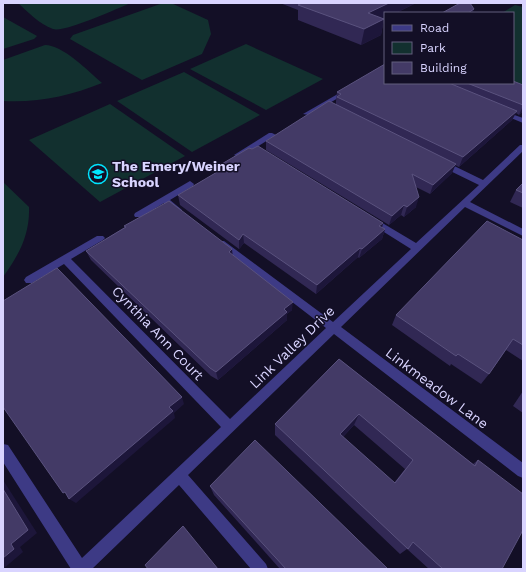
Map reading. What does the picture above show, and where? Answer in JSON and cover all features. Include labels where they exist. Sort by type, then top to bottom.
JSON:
[{"type":"street","points":[[307,114],[328,106],[343,93]]},
{"type":"street","points":[[494,110],[523,121]]},
{"type":"street","points":[[230,160],[255,149],[272,135]]},
{"type":"street","name":"Link Valley Drive","points":[[81,569],[523,147]]},
{"type":"street","points":[[436,160],[484,184]]},
{"type":"street","points":[[138,215],[190,184]]},
{"type":"street","points":[[164,200],[188,218]]},
{"type":"street","points":[[464,203],[523,234]]},
{"type":"street","points":[[363,216],[417,248]]},
{"type":"street","name":"Linkmeadow Lane","points":[[213,237],[523,471]]},
{"type":"street","points":[[29,280],[100,238]]},
{"type":"street","name":"Cynthia Ann Court","points":[[65,259],[229,427]]},
{"type":"street","points":[[3,450],[81,569]]},
{"type":"street","points":[[179,475],[261,569]]},
{"type":"green space","points":[[18,3],[131,3],[79,24],[53,29],[34,18]]},
{"type":"green space","points":[[163,3],[171,3],[208,20],[211,34],[202,54],[142,80],[70,39],[73,35]]},
{"type":"green space","points":[[515,5],[523,7],[523,87],[514,83],[514,12],[504,12]]},
{"type":"green space","points":[[3,17],[37,36],[34,39],[3,49]]},
{"type":"green space","points":[[246,44],[323,79],[266,110],[190,69]]},
{"type":"green space","points":[[45,45],[60,49],[83,66],[102,83],[78,92],[54,98],[29,101],[3,101],[3,60]]},
{"type":"green space","points":[[184,72],[260,115],[192,152],[117,101]]},
{"type":"green space","points":[[110,104],[185,156],[100,202],[29,140]]},
{"type":"green space","points":[[3,182],[29,207],[29,217],[28,226],[19,252],[3,277]]},
{"type":"building","points":[[302,3],[389,3],[368,13],[384,19],[364,29],[298,5]]},
{"type":"building","points":[[460,3],[470,3],[474,9],[470,12],[444,12]]},
{"type":"building","points":[[384,65],[384,84],[451,84],[517,111],[463,157],[337,97],[341,94],[337,92]]},
{"type":"building","points":[[514,81],[523,85],[523,105],[470,84],[514,84]]},
{"type":"building","points":[[329,101],[456,164],[433,185],[412,174],[419,197],[407,207],[404,205],[392,216],[266,141]]},
{"type":"building","points":[[258,146],[383,223],[379,226],[385,229],[362,249],[360,248],[317,285],[243,234],[239,240],[178,195],[224,168],[220,165],[249,148],[252,149]]},
{"type":"building","points":[[523,183],[523,193],[516,190]]},
{"type":"building","points":[[169,201],[232,249],[229,252],[293,302],[284,309],[287,312],[216,372],[86,251],[126,227],[124,226]]},
{"type":"building","points":[[487,221],[523,240],[523,345],[513,339],[489,374],[458,354],[456,356],[396,315]]},
{"type":"building","points":[[57,268],[182,397],[169,407],[173,411],[69,499],[65,492],[63,493],[3,407],[3,301]]},
{"type":"building","points":[[339,359],[475,466],[478,460],[523,494],[523,530],[502,569],[443,569],[413,542],[408,549],[275,424]],"holes":[[[359,414],[413,460],[395,483],[340,434]]]},
{"type":"building","points":[[255,440],[388,569],[286,569],[210,486]]},
{"type":"building","points":[[3,489],[28,530],[11,544],[14,549],[3,558]]},
{"type":"building","points":[[183,526],[218,569],[148,569],[145,565]]},
{"type":"place","name":"The Emery/Weiner School","points":[[98,174]]}]
